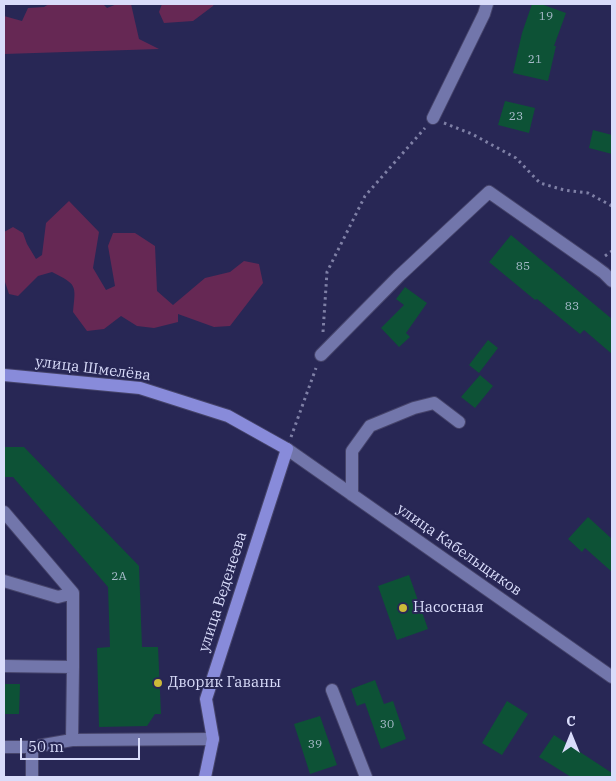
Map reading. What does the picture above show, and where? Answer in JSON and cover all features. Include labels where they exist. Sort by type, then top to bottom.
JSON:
[{"type":"main road","name":"улица Шмелёва","points":[[4,375],[140,388],[228,416],[287,448]]},
{"type":"main road","name":"улица Веденеева","points":[[205,777],[213,739],[206,699],[287,448]]},
{"type":"street","points":[[433,118],[484,14],[487,4]]},
{"type":"street","points":[[321,354],[399,276],[488,192],[604,273],[612,281]]},
{"type":"street","points":[[352,495],[352,451],[370,426],[414,408],[434,403],[459,422]]},
{"type":"street","name":"улица Кабельщиков","points":[[287,448],[612,677]]},
{"type":"street","points":[[4,512],[73,592],[72,740]]},
{"type":"street","points":[[4,581],[58,597],[73,592]]},
{"type":"street","points":[[4,666],[73,667]]},
{"type":"street","points":[[332,690],[366,777]]},
{"type":"street","points":[[4,747],[32,747],[72,740],[213,739]]},
{"type":"street","points":[[32,747],[32,777]]},
{"type":"path","points":[[287,448],[321,354],[327,272],[365,196],[433,118],[472,134],[516,158],[540,184],[588,193],[612,206]]},
{"type":"shaded area","points":[[49,4],[103,4],[107,8],[117,4],[131,4],[139,39],[159,49],[4,54],[4,16],[22,21],[28,8],[44,7]]},
{"type":"shaded area","points":[[162,4],[214,4],[193,21],[164,23],[159,12]]},
{"type":"shaded area","points":[[69,201],[99,232],[93,268],[106,290],[115,286],[108,246],[113,233],[135,233],[155,246],[157,291],[173,305],[205,278],[230,272],[244,261],[259,264],[263,283],[230,326],[214,327],[178,314],[178,322],[154,328],[137,326],[121,316],[104,329],[87,331],[73,312],[74,290],[73,286],[66,280],[52,272],[38,276],[18,296],[9,294],[4,279],[4,232],[13,227],[23,233],[36,259],[42,255],[46,223]]},
{"type":"building","points":[[532,4],[541,4],[566,13],[554,46],[556,46],[548,81],[513,73],[522,33]]},
{"type":"building","points":[[505,101],[535,108],[529,133],[498,125]]},
{"type":"building","points":[[593,130],[612,135],[612,154],[589,148]]},
{"type":"building","points":[[511,235],[612,319],[612,354],[584,330],[580,334],[489,262]]},
{"type":"building","points":[[405,287],[427,303],[406,333],[410,337],[399,347],[381,328],[404,305],[396,299]]},
{"type":"building","points":[[488,340],[498,348],[479,373],[469,365]]},
{"type":"building","points":[[480,375],[493,386],[475,408],[461,397]]},
{"type":"building","points":[[4,447],[24,447],[139,566],[142,647],[158,647],[161,714],[155,714],[147,726],[99,727],[97,648],[110,647],[108,587],[13,477],[4,477]]},
{"type":"building","points":[[588,517],[612,539],[612,572],[585,548],[582,552],[568,539]]},
{"type":"building","name":"Насосная","points":[[409,575],[428,629],[397,640],[378,586]]},
{"type":"building","points":[[375,680],[384,704],[393,701],[406,739],[381,749],[365,703],[357,706],[351,689]]},
{"type":"building","points":[[4,684],[20,684],[19,714],[4,714]]},
{"type":"building","points":[[507,701],[528,714],[502,755],[482,743]]},
{"type":"building","points":[[320,716],[337,765],[310,774],[294,724]]},
{"type":"building","points":[[554,735],[612,773],[612,777],[571,777],[539,757]]},
{"type":"place","name":"Насосная","points":[[403,608]]},
{"type":"place","name":"Дворик Гаваны","points":[[158,683]]}]
